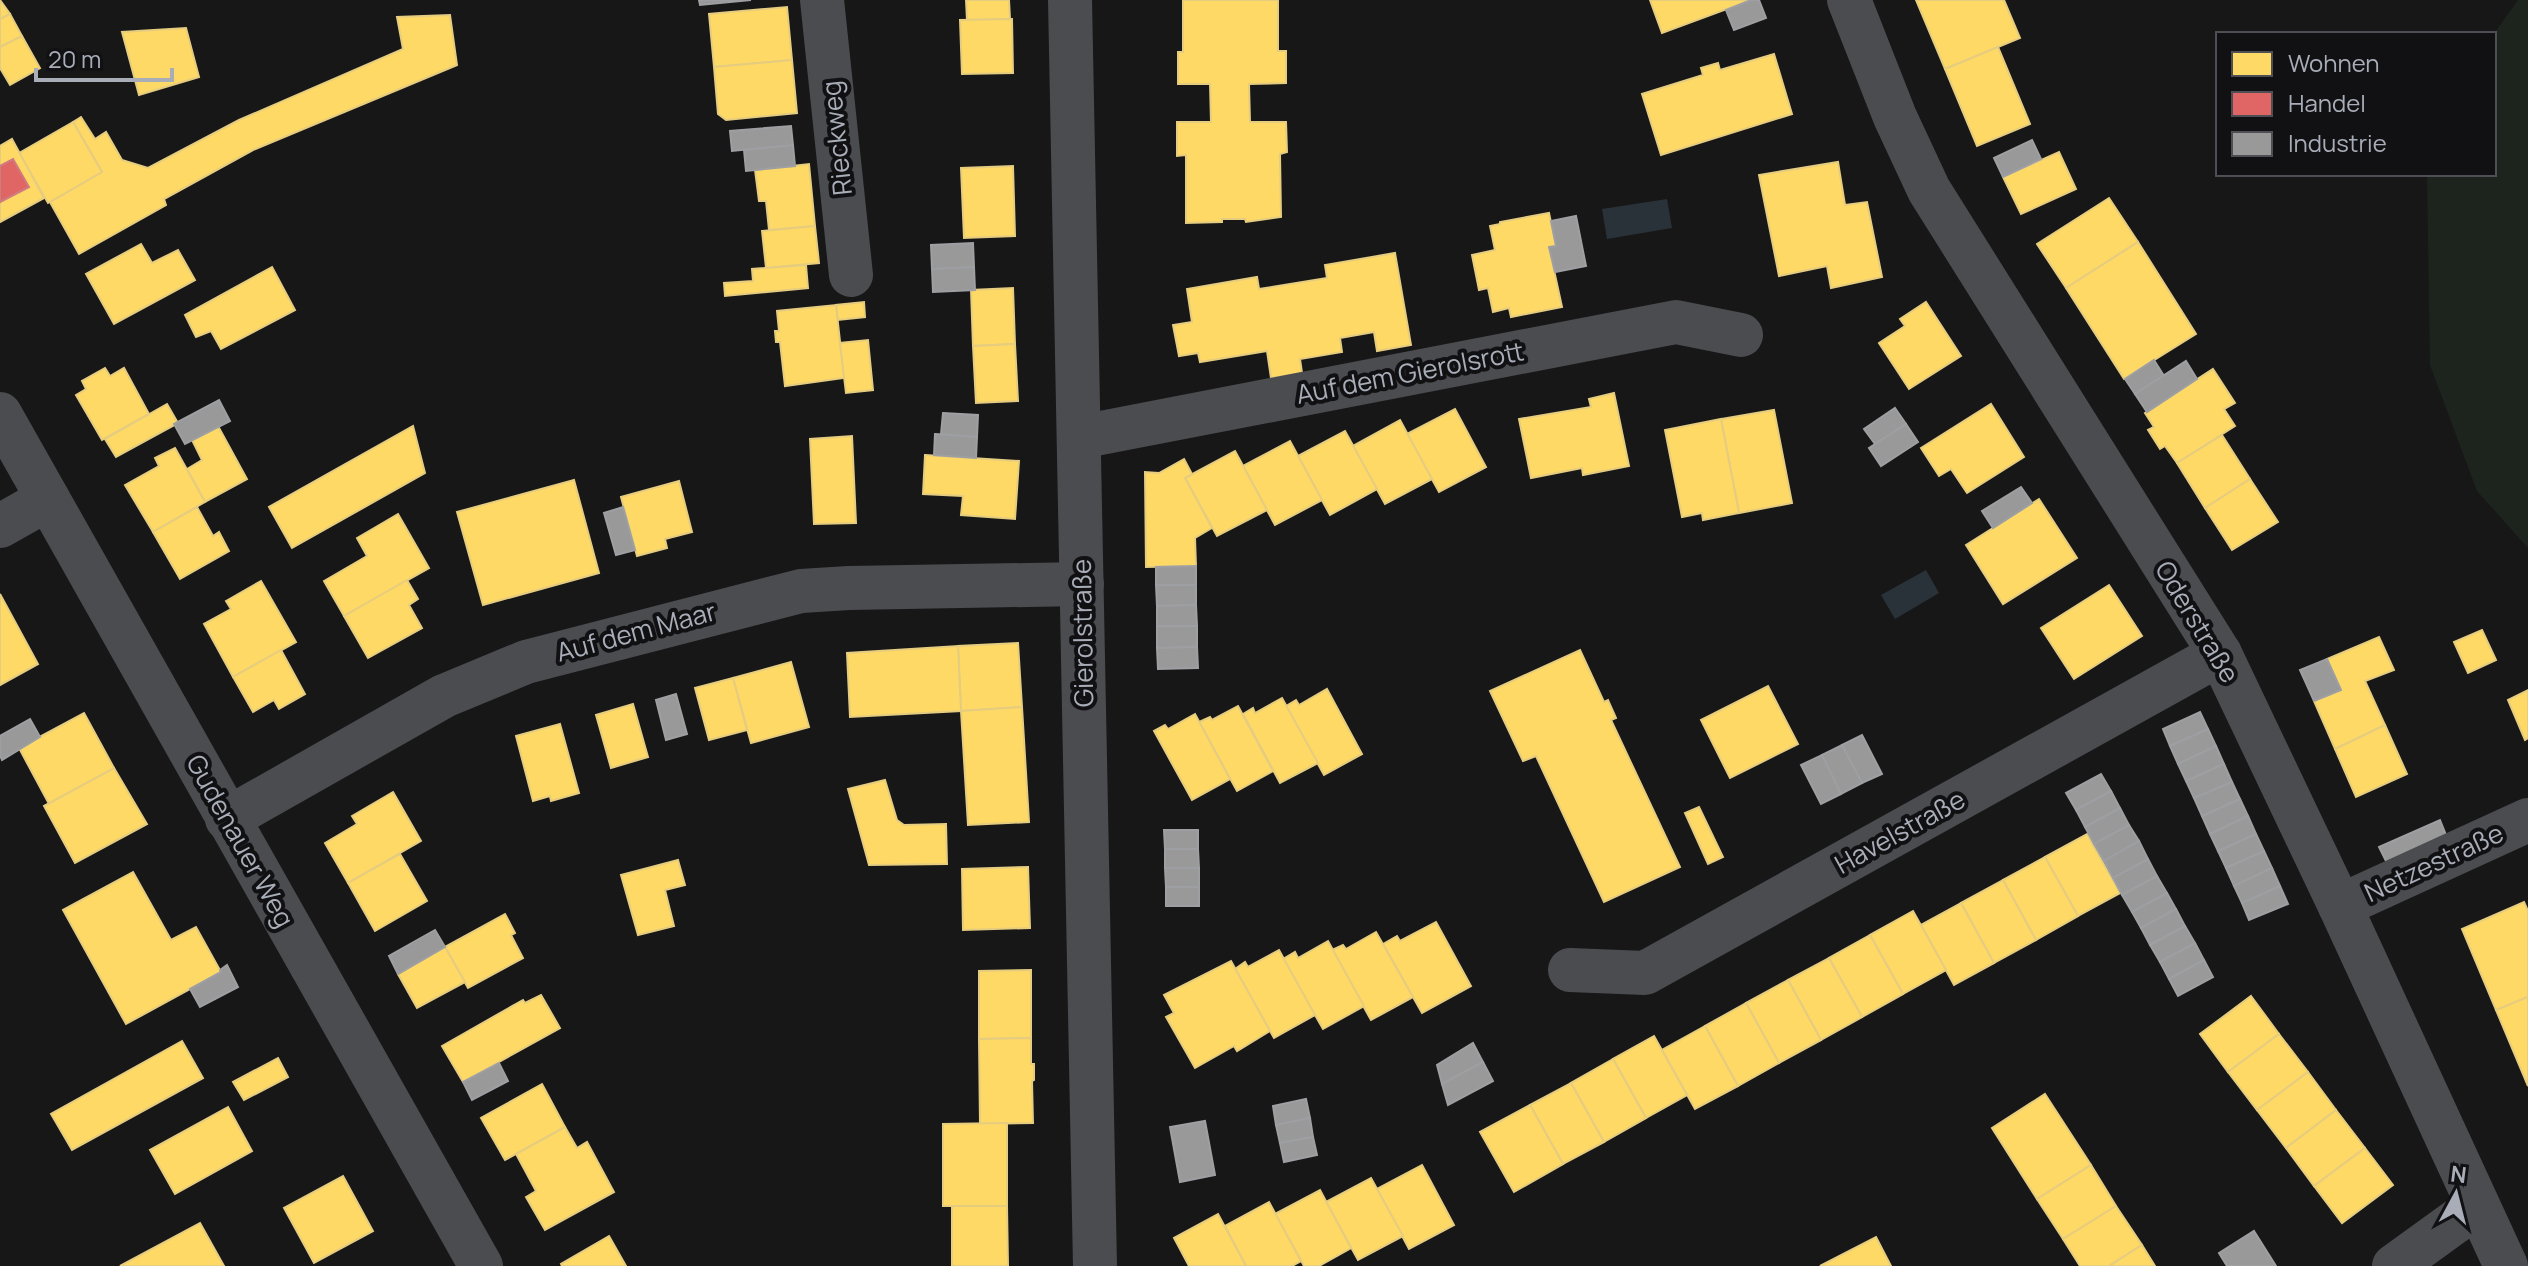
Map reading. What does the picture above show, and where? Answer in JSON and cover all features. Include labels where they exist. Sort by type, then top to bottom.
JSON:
[{"type":"street","name":"Rieckweg","points":[[822,0],[851,275]]},
{"type":"street","name":"Gierolstraße","points":[[1070,0],[1095,1266]]},
{"type":"street","name":"Oderstraße","points":[[1849,0],[1895,117],[1929,190],[2220,654],[2506,1266]]},
{"type":"street","name":"Auf dem Gierolsrott","points":[[1080,437],[1676,322],[1741,335]]},
{"type":"street","name":"Gudenauer Weg","points":[[0,414],[481,1266]]},
{"type":"street","points":[[0,526],[48,499]]},
{"type":"street","name":"Auf dem Maar","points":[[227,819],[444,696],[526,662],[801,591],[1082,584]]},
{"type":"street","name":"Havelstraße","points":[[1570,970],[1645,973],[2220,654]]},
{"type":"street","name":"Netzestraße","points":[[2340,906],[2528,820]]},
{"type":"street","points":[[2394,1266],[2477,1206]]},
{"type":"shaded area","points":[[2518,0],[2528,0],[2528,548],[2477,491],[2430,365],[2427,176],[2496,176],[2495,32]]},
{"type":"shaded area","points":[[1667,199],[1672,228],[1607,239],[1602,209]]},
{"type":"shaded area","points":[[1926,570],[1939,593],[1895,619],[1881,595]]},
{"type":"building: Wohnen","points":[[0,0],[10,14],[0,19]]},
{"type":"building: Wohnen","points":[[966,0],[1009,0],[1010,19],[967,20]]},
{"type":"building: Wohnen","points":[[1183,0],[1278,0],[1278,51],[1286,51],[1286,83],[1249,84],[1250,122],[1286,122],[1287,152],[1280,154],[1281,217],[1246,222],[1245,219],[1222,219],[1222,222],[1186,223],[1186,155],[1177,156],[1177,122],[1211,122],[1210,84],[1178,84],[1178,52],[1183,52]]},
{"type":"building: Wohnen","points":[[1650,0],[1751,0],[1662,33]]},
{"type":"building: Wohnen","points":[[1916,0],[2004,0],[2020,38],[1945,69]]},
{"type":"building: Wohnen","points":[[787,7],[792,60],[714,67],[709,14]]},
{"type":"building: Wohnen","points":[[10,14],[22,36],[0,47],[0,19]]},
{"type":"building: Wohnen","points":[[450,15],[457,65],[253,150],[164,199],[166,205],[79,254],[50,202],[102,172],[73,122],[81,117],[95,139],[106,132],[122,160],[148,168],[239,120],[403,49],[397,17]]},
{"type":"building: Wohnen","points":[[1012,19],[1013,73],[962,74],[960,20]]},
{"type":"building: Wohnen","points":[[186,28],[199,77],[139,95],[122,32]]},
{"type":"building: Wohnen","points":[[22,36],[40,68],[10,85],[0,68],[0,47]]},
{"type":"building: Wohnen","points":[[1998,47],[2030,124],[1977,146],[1945,69]]},
{"type":"building: Wohnen","points":[[1774,54],[1792,114],[1661,155],[1642,94],[1703,75],[1701,68],[1718,63],[1720,70]]},
{"type":"building: Wohnen","points":[[792,60],[797,113],[726,120],[718,114],[714,67]]},
{"type":"building: Wohnen","points":[[73,122],[102,172],[48,203],[19,153]]},
{"type":"building: Wohnen","points":[[12,139],[44,198],[0,222],[0,146]]},
{"type":"building: Wohnen","points":[[2059,152],[2076,189],[2021,214],[2003,177]]},
{"type":"building: Wohnen","points":[[1838,162],[1845,205],[1867,202],[1882,277],[1831,288],[1827,266],[1779,276],[1759,175]]},
{"type":"building: Wohnen","points":[[809,164],[815,226],[769,230],[766,201],[759,201],[755,170]]},
{"type":"building: Wohnen","points":[[1013,166],[1015,236],[964,238],[961,168]]},
{"type":"building: Wohnen","points":[[2109,198],[2138,242],[2066,288],[2037,244]]},
{"type":"building: Wohnen","points":[[1549,213],[1556,246],[1549,247],[1562,307],[1511,317],[1509,308],[1493,312],[1488,288],[1479,290],[1472,255],[1495,250],[1490,226]]},
{"type":"building: Wohnen","points":[[815,226],[819,263],[766,268],[762,231]]},
{"type":"building: Wohnen","points":[[2138,242],[2196,334],[2124,379],[2066,288]]},
{"type":"building: Wohnen","points":[[141,244],[152,263],[178,250],[195,280],[114,324],[86,274]]},
{"type":"building: Wohnen","points":[[1395,253],[1411,345],[1377,351],[1374,332],[1340,338],[1342,352],[1300,359],[1302,373],[1271,378],[1267,351],[1200,362],[1198,353],[1179,356],[1173,325],[1192,322],[1187,289],[1257,277],[1259,289],[1327,278],[1325,265]]},
{"type":"building: Wohnen","points":[[806,265],[808,288],[725,296],[724,283],[753,281],[752,269]]},
{"type":"building: Wohnen","points":[[272,267],[295,310],[221,349],[211,331],[196,337],[185,315]]},
{"type":"building: Wohnen","points":[[1013,288],[1015,344],[973,346],[971,290]]},
{"type":"building: Wohnen","points":[[864,302],[865,317],[838,320],[836,305]]},
{"type":"building: Wohnen","points":[[1926,302],[1961,356],[1909,389],[1879,343],[1905,326],[1900,319]]},
{"type":"building: Wohnen","points":[[836,305],[844,378],[785,386],[780,342],[776,342],[775,331],[779,331],[777,311]]},
{"type":"building: Wohnen","points":[[868,340],[873,390],[846,393],[840,343]]},
{"type":"building: Wohnen","points":[[1015,344],[1018,401],[976,403],[973,346]]},
{"type":"building: Wohnen","points":[[105,368],[110,376],[124,368],[149,414],[102,440],[76,395],[86,389],[82,381]]},
{"type":"building: Wohnen","points":[[2213,369],[2235,403],[2224,409],[2235,426],[2177,463],[2165,446],[2160,449],[2148,430],[2154,427],[2145,413]]},
{"type":"building: Wohnen","points":[[1614,393],[1629,466],[1583,475],[1582,468],[1531,478],[1519,419],[1591,407],[1589,399]]},
{"type":"building: Wohnen","points":[[167,404],[178,423],[116,457],[105,439]]},
{"type":"building: Wohnen","points":[[1991,404],[2024,457],[1967,493],[1951,469],[1939,476],[1921,448]]},
{"type":"building: Wohnen","points":[[1455,409],[1486,467],[1439,492],[1407,434]]},
{"type":"building: Wohnen","points":[[1774,410],[1792,503],[1739,513],[1721,419]]},
{"type":"building: Wohnen","points":[[1721,419],[1739,513],[1703,520],[1702,513],[1682,517],[1665,430]]},
{"type":"building: Wohnen","points":[[1400,420],[1432,479],[1385,504],[1353,446]]},
{"type":"building: Wohnen","points":[[218,426],[247,479],[205,502],[187,469],[202,460],[192,440]]},
{"type":"building: Wohnen","points":[[413,426],[425,473],[292,548],[269,507]]},
{"type":"building: Wohnen","points":[[1345,431],[1377,489],[1330,515],[1298,456]]},
{"type":"building: Wohnen","points":[[2222,435],[2250,479],[2205,508],[2177,463]]},
{"type":"building: Wohnen","points":[[852,436],[856,523],[814,524],[810,439]]},
{"type":"building: Wohnen","points":[[1290,441],[1322,500],[1275,525],[1243,466]]},
{"type":"building: Wohnen","points":[[175,448],[205,502],[153,532],[125,485],[159,466],[155,458]]},
{"type":"building: Wohnen","points":[[1235,451],[1267,510],[1217,536],[1185,478]]},
{"type":"building: Wohnen","points":[[925,455],[1019,461],[1015,519],[961,515],[963,496],[923,494]]},
{"type":"building: Wohnen","points":[[1184,459],[1192,474],[1185,478],[1212,528],[1195,538],[1196,566],[1146,567],[1145,472],[1159,473]]},
{"type":"building: Wohnen","points":[[2250,479],[2278,522],[2232,550],[2205,508]]},
{"type":"building: Wohnen","points":[[574,480],[599,573],[483,605],[457,512]]},
{"type":"building: Wohnen","points":[[679,481],[692,532],[665,539],[667,548],[637,556],[621,497]]},
{"type":"building: Wohnen","points":[[2039,499],[2077,558],[2003,604],[1966,545]]},
{"type":"building: Wohnen","points":[[197,507],[213,536],[219,532],[229,551],[180,579],[153,532]]},
{"type":"building: Wohnen","points":[[398,514],[429,568],[344,616],[324,581],[367,556],[357,538]]},
{"type":"building: Wohnen","points":[[407,580],[418,599],[409,605],[422,628],[368,658],[344,616]]},
{"type":"building: Wohnen","points":[[261,581],[296,642],[233,677],[204,624],[231,609],[226,601]]},
{"type":"building: Wohnen","points":[[2109,585],[2142,636],[2074,679],[2041,628]]},
{"type":"building: Wohnen","points":[[0,594],[38,664],[0,685]]},
{"type":"building: Wohnen","points":[[2482,630],[2496,660],[2468,673],[2454,642]]},
{"type":"building: Wohnen","points":[[2379,637],[2394,670],[2365,681],[2385,725],[2335,749],[2314,701],[2341,690],[2327,659]]},
{"type":"building: Wohnen","points":[[1018,643],[1022,707],[961,711],[958,646]]},
{"type":"building: Wohnen","points":[[958,646],[961,711],[850,717],[847,653]]},
{"type":"building: Wohnen","points":[[281,650],[305,694],[279,709],[274,700],[253,712],[233,677]]},
{"type":"building: Wohnen","points":[[1580,650],[1604,702],[1608,700],[1616,718],[1611,720],[1680,867],[1604,902],[1536,756],[1523,761],[1490,691]]},
{"type":"building: Wohnen","points":[[791,662],[809,727],[751,743],[733,678]]},
{"type":"building: Wohnen","points":[[733,678],[747,730],[709,740],[695,688]]},
{"type":"building: Wohnen","points":[[1768,686],[1798,744],[1730,778],[1701,720]]},
{"type":"building: Wohnen","points":[[1327,689],[1362,754],[1324,775],[1286,706],[1296,700],[1299,705]]},
{"type":"building: Wohnen","points":[[2528,690],[2528,738],[2525,740],[2508,700]]},
{"type":"building: Wohnen","points":[[1282,698],[1318,763],[1280,783],[1243,714],[1253,708],[1255,713]]},
{"type":"building: Wohnen","points":[[633,704],[648,757],[611,768],[596,715]]},
{"type":"building: Wohnen","points":[[1238,706],[1273,771],[1237,791],[1199,722],[1210,717],[1212,720]]},
{"type":"building: Wohnen","points":[[1022,707],[1029,822],[968,825],[961,711]]},
{"type":"building: Wohnen","points":[[84,713],[114,768],[49,804],[19,748]]},
{"type":"building: Wohnen","points":[[1195,714],[1230,779],[1192,800],[1154,731],[1165,725],[1168,729]]},
{"type":"building: Wohnen","points":[[560,724],[579,793],[551,801],[550,796],[533,801],[516,736]]},
{"type":"building: Wohnen","points":[[2385,725],[2407,774],[2356,797],[2335,749]]},
{"type":"building: Wohnen","points":[[114,768],[147,824],[75,863],[44,806]]},
{"type":"building: Wohnen","points":[[885,780],[897,820],[904,825],[946,824],[947,864],[869,865],[848,789]]},
{"type":"building: Wohnen","points":[[393,792],[421,841],[348,883],[325,843],[357,824],[352,816]]},
{"type":"building: Wohnen","points":[[1699,807],[1723,857],[1708,864],[1685,813]]},
{"type":"building: Wohnen","points":[[2087,834],[2120,893],[2078,916],[2045,857]]},
{"type":"building: Wohnen","points":[[400,854],[427,901],[375,931],[348,883]]},
{"type":"building: Wohnen","points":[[2045,857],[2078,916],[2036,940],[2003,880]]},
{"type":"building: Wohnen","points":[[678,860],[685,885],[665,890],[674,926],[638,935],[621,875]]},
{"type":"building: Wohnen","points":[[1028,867],[1030,928],[963,930],[962,869]]},
{"type":"building: Wohnen","points":[[133,872],[171,940],[196,927],[221,972],[126,1024],[63,910]]},
{"type":"building: Wohnen","points":[[2003,880],[2036,940],[1994,963],[1961,903]]},
{"type":"building: Wohnen","points":[[2524,902],[2528,911],[2528,997],[2496,1010],[2462,929]]},
{"type":"building: Wohnen","points":[[1961,903],[1994,963],[1954,985],[1921,925]]},
{"type":"building: Wohnen","points":[[1913,911],[1946,970],[1903,994],[1870,935]]},
{"type":"building: Wohnen","points":[[505,914],[523,958],[468,988],[445,947]]},
{"type":"building: Wohnen","points":[[1436,922],[1471,986],[1422,1013],[1383,944],[1397,936],[1400,941]]},
{"type":"building: Wohnen","points":[[1376,932],[1413,997],[1371,1020],[1332,950],[1343,945],[1346,949]]},
{"type":"building: Wohnen","points":[[1870,935],[1903,994],[1862,1017],[1829,958]]},
{"type":"building: Wohnen","points":[[1328,941],[1364,1006],[1323,1029],[1283,959],[1295,952],[1298,958]]},
{"type":"building: Wohnen","points":[[445,947],[465,982],[417,1008],[398,974]]},
{"type":"building: Wohnen","points":[[1279,950],[1315,1015],[1274,1038],[1235,969],[1245,962],[1248,967]]},
{"type":"building: Wohnen","points":[[1829,958],[1862,1017],[1821,1040],[1788,980]]},
{"type":"building: Wohnen","points":[[1231,961],[1270,1031],[1237,1051],[1234,1046],[1195,1068],[1166,1017],[1174,1013],[1164,995]]},
{"type":"building: Wohnen","points":[[1031,970],[1031,1038],[979,1039],[979,971]]},
{"type":"building: Wohnen","points":[[1788,980],[1821,1040],[1779,1063],[1746,1003]]},
{"type":"building: Wohnen","points":[[541,995],[560,1028],[463,1082],[442,1046],[523,1000],[525,1003]]},
{"type":"building: Wohnen","points":[[2251,996],[2279,1034],[2228,1072],[2200,1034]]},
{"type":"building: Wohnen","points":[[2528,997],[2528,1086],[2496,1010]]},
{"type":"building: Wohnen","points":[[1746,1003],[1779,1063],[1738,1086],[1705,1026]]},
{"type":"building: Wohnen","points":[[1705,1026],[1738,1086],[1695,1109],[1662,1050]]},
{"type":"building: Wohnen","points":[[2279,1034],[2308,1072],[2257,1110],[2228,1072]]},
{"type":"building: Wohnen","points":[[1654,1036],[1687,1095],[1646,1118],[1613,1059]]},
{"type":"building: Wohnen","points":[[1031,1038],[1033,1123],[980,1124],[979,1039]]},
{"type":"building: Wohnen","points":[[182,1041],[203,1078],[72,1150],[51,1114]]},
{"type":"building: Wohnen","points":[[278,1058],[288,1077],[244,1100],[233,1082]]},
{"type":"building: Wohnen","points":[[1613,1059],[1646,1118],[1604,1142],[1571,1083]]},
{"type":"building: Wohnen","points":[[2308,1072],[2336,1110],[2286,1148],[2257,1110]]},
{"type":"building: Wohnen","points":[[1571,1083],[1604,1142],[1563,1164],[1530,1105]]},
{"type":"building: Wohnen","points":[[542,1084],[565,1127],[505,1160],[481,1118]]},
{"type":"building: Wohnen","points":[[2045,1094],[2091,1165],[2037,1199],[1992,1128]]},
{"type":"building: Wohnen","points":[[1530,1105],[1563,1164],[1514,1192],[1480,1132]]},
{"type":"building: Wohnen","points":[[228,1107],[252,1151],[175,1194],[150,1150]]},
{"type":"building: Wohnen","points":[[2336,1110],[2365,1148],[2314,1186],[2286,1148]]},
{"type":"building: Wohnen","points":[[1007,1123],[1007,1206],[943,1206],[943,1124]]},
{"type":"building: Wohnen","points":[[565,1127],[577,1148],[587,1142],[614,1192],[545,1230],[526,1197],[536,1191],[516,1154]]},
{"type":"building: Wohnen","points":[[2365,1148],[2393,1185],[2342,1223],[2314,1186]]},
{"type":"building: Wohnen","points":[[1422,1165],[1454,1225],[1409,1249],[1377,1189]]},
{"type":"building: Wohnen","points":[[2091,1165],[2116,1206],[2063,1239],[2037,1199]]},
{"type":"building: Wohnen","points":[[343,1176],[373,1231],[314,1263],[284,1208]]},
{"type":"building: Wohnen","points":[[1371,1178],[1403,1236],[1358,1260],[1326,1202]]},
{"type":"building: Wohnen","points":[[1320,1190],[1351,1248],[1319,1266],[1304,1266],[1275,1214]]},
{"type":"building: Wohnen","points":[[1269,1202],[1301,1261],[1292,1266],[1246,1266],[1225,1226]]},
{"type":"building: Wohnen","points":[[952,1206],[1007,1206],[1008,1266],[952,1266]]},
{"type":"building: Wohnen","points":[[2116,1206],[2142,1245],[2109,1266],[2080,1266],[2063,1239]]},
{"type":"building: Wohnen","points":[[1218,1214],[1246,1266],[1189,1266],[1174,1238]]},
{"type":"building: Wohnen","points":[[200,1223],[224,1266],[120,1266]]},
{"type":"building: Wohnen","points":[[609,1236],[626,1266],[562,1266],[561,1264]]},
{"type":"building: Wohnen","points":[[1876,1237],[1891,1266],[1820,1266]]},
{"type":"building: Wohnen","points":[[2142,1245],[2155,1266],[2109,1266]]},
{"type":"building: Handel","points":[[13,159],[29,187],[0,202],[0,166]]},
{"type":"building: Industrie","points":[[699,0],[751,0],[700,5]]},
{"type":"building: Industrie","points":[[1759,0],[1766,18],[1734,30],[1726,10]]},
{"type":"building: Industrie","points":[[791,126],[793,145],[732,151],[730,131]]},
{"type":"building: Industrie","points":[[2032,140],[2041,159],[2003,177],[1994,158]]},
{"type":"building: Industrie","points":[[793,145],[795,166],[746,171],[744,150]]},
{"type":"building: Industrie","points":[[1576,216],[1586,266],[1555,272],[1549,247],[1556,246],[1551,221]]},
{"type":"building: Industrie","points":[[973,243],[974,267],[932,269],[931,245]]},
{"type":"building: Industrie","points":[[974,267],[975,290],[933,292],[932,269]]},
{"type":"building: Industrie","points":[[2154,360],[2164,376],[2135,394],[2125,379]]},
{"type":"building: Industrie","points":[[2186,361],[2197,379],[2147,412],[2135,394]]},
{"type":"building: Industrie","points":[[219,400],[230,421],[185,444],[174,424]]},
{"type":"building: Industrie","points":[[1895,408],[1906,424],[1875,444],[1864,429]]},
{"type":"building: Industrie","points":[[943,413],[978,415],[977,437],[941,434]]},
{"type":"building: Industrie","points":[[1906,424],[1918,442],[1881,466],[1869,448]]},
{"type":"building: Industrie","points":[[935,434],[977,437],[976,458],[934,455]]},
{"type":"building: Industrie","points":[[2021,487],[2032,503],[1993,528],[1982,511]]},
{"type":"building: Industrie","points":[[623,507],[635,550],[616,555],[604,513]]},
{"type":"building: Industrie","points":[[1196,566],[1196,585],[1156,585],[1156,567]]},
{"type":"building: Industrie","points":[[1156,585],[1196,585],[1196,605],[1157,606]]},
{"type":"building: Industrie","points":[[1196,605],[1197,626],[1157,626],[1157,606]]},
{"type":"building: Industrie","points":[[1157,626],[1197,626],[1197,647],[1157,648]]},
{"type":"building: Industrie","points":[[1197,647],[1198,668],[1158,669],[1157,648]]},
{"type":"building: Industrie","points":[[2327,659],[2341,690],[2314,701],[2300,670]]},
{"type":"building: Industrie","points":[[676,694],[687,734],[666,740],[656,700]]},
{"type":"building: Industrie","points":[[2200,712],[2208,729],[2170,746],[2163,729]]},
{"type":"building: Industrie","points":[[30,719],[40,737],[2,760],[0,736]]},
{"type":"building: Industrie","points":[[2208,729],[2216,746],[2178,764],[2170,746]]},
{"type":"building: Industrie","points":[[1862,735],[1882,774],[1862,783],[1842,745]]},
{"type":"building: Industrie","points":[[1842,745],[1862,783],[1841,794],[1822,755]]},
{"type":"building: Industrie","points":[[2216,746],[2224,764],[2186,781],[2178,764]]},
{"type":"building: Industrie","points":[[1822,755],[1841,794],[1821,804],[1801,765]]},
{"type":"building: Industrie","points":[[2224,764],[2232,782],[2194,798],[2186,781]]},
{"type":"building: Industrie","points":[[2101,774],[2111,791],[2076,810],[2066,793]]},
{"type":"building: Industrie","points":[[2232,782],[2240,799],[2202,816],[2194,798]]},
{"type":"building: Industrie","points":[[2111,791],[2120,808],[2085,827],[2076,810]]},
{"type":"building: Industrie","points":[[2240,799],[2248,816],[2210,834],[2202,816]]},
{"type":"building: Industrie","points":[[2120,808],[2129,825],[2094,844],[2085,827]]},
{"type":"building: Industrie","points":[[2248,816],[2256,834],[2218,851],[2210,834]]},
{"type":"building: Industrie","points":[[2440,820],[2448,840],[2389,867],[2379,847]]},
{"type":"building: Industrie","points":[[2129,825],[2139,841],[2104,861],[2094,844]]},
{"type":"building: Industrie","points":[[1164,830],[1198,830],[1198,849],[1165,849]]},
{"type":"building: Industrie","points":[[2256,834],[2264,851],[2226,868],[2218,851]]},
{"type":"building: Industrie","points":[[2139,841],[2148,859],[2113,878],[2104,861]]},
{"type":"building: Industrie","points":[[1165,849],[1198,849],[1199,868],[1165,868]]},
{"type":"building: Industrie","points":[[2264,851],[2272,868],[2234,886],[2226,868]]},
{"type":"building: Industrie","points":[[2148,859],[2157,876],[2122,895],[2113,878]]},
{"type":"building: Industrie","points":[[1165,868],[1199,868],[1199,887],[1166,887]]},
{"type":"building: Industrie","points":[[2272,868],[2280,886],[2242,903],[2234,886]]},
{"type":"building: Industrie","points":[[2157,876],[2167,893],[2132,912],[2122,895]]},
{"type":"building: Industrie","points":[[2280,886],[2288,904],[2249,920],[2242,903]]},
{"type":"building: Industrie","points":[[1166,887],[1199,887],[1199,906],[1166,906]]},
{"type":"building: Industrie","points":[[2167,893],[2176,909],[2141,928],[2132,912]]},
{"type":"building: Industrie","points":[[2176,909],[2185,926],[2150,945],[2141,928]]},
{"type":"building: Industrie","points":[[2185,926],[2195,943],[2160,962],[2150,945]]},
{"type":"building: Industrie","points":[[435,930],[445,947],[398,974],[389,956]]},
{"type":"building: Industrie","points":[[2195,943],[2204,960],[2169,979],[2160,962]]},
{"type":"building: Industrie","points":[[2204,960],[2213,977],[2178,996],[2169,979]]},
{"type":"building: Industrie","points":[[227,965],[238,987],[200,1007],[190,989],[221,972]]},
{"type":"building: Industrie","points":[[1473,1043],[1483,1062],[1442,1084],[1437,1065]]},
{"type":"building: Industrie","points":[[1483,1062],[1493,1081],[1448,1105],[1442,1084]]},
{"type":"building: Industrie","points":[[499,1063],[508,1081],[472,1100],[463,1082]]},
{"type":"building: Industrie","points":[[1306,1099],[1310,1118],[1276,1125],[1273,1106]]},
{"type":"building: Industrie","points":[[1310,1118],[1313,1137],[1280,1143],[1276,1125]]},
{"type":"building: Industrie","points":[[1205,1121],[1215,1175],[1180,1182],[1170,1127]]},
{"type":"building: Industrie","points":[[1313,1137],[1317,1155],[1284,1162],[1280,1143]]},
{"type":"building: Industrie","points":[[2254,1231],[2276,1266],[2227,1266],[2219,1253]]}]
